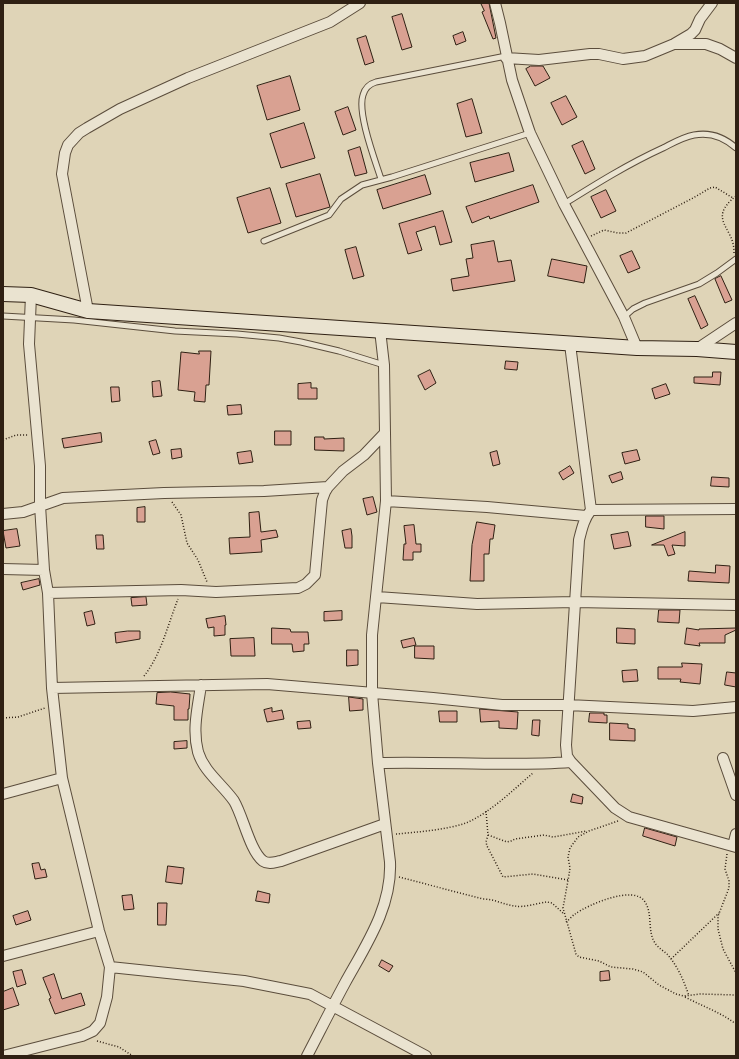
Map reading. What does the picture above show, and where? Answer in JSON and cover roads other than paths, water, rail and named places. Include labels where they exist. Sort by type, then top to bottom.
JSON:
[{"type":"main road","points":[[3,294],[30,295],[88,311],[570,344],[736,352]]},
{"type":"street","points":[[88,311],[62,174],[65,153],[74,138],[87,128],[120,109],[188,78],[330,22],[359,3]]},
{"type":"street","points":[[495,3],[512,80],[530,133],[564,204],[624,317],[637,348]]},
{"type":"street","points":[[506,57],[539,60],[599,54],[630,59],[652,54],[674,44],[694,32],[700,19],[712,3]]},
{"type":"street","points":[[674,44],[706,44],[720,49],[736,58]]},
{"type":"street","points":[[3,1056],[82,1036],[93,1031],[100,1023],[107,997],[110,967],[99,931],[62,778],[52,688],[48,593],[44,570],[40,505],[40,466],[30,364],[30,295]]},
{"type":"street","points":[[697,349],[736,323]]},
{"type":"street","points":[[308,1056],[333,1005],[378,923],[388,896],[391,875],[378,763],[372,693],[372,635],[386,501],[384,365],[380,330]]},
{"type":"street","points":[[570,344],[589,513],[582,527],[579,540],[568,705],[566,745],[567,756],[570,762],[615,808],[629,817],[732,846],[736,834]]},
{"type":"street","points":[[48,593],[181,590],[216,592],[298,588],[311,580],[315,575],[322,500],[328,487],[343,471],[364,455],[385,433]]},
{"type":"street","points":[[3,514],[23,512],[63,498],[164,493],[264,491],[328,487]]},
{"type":"street","points":[[386,501],[589,513],[736,509]]},
{"type":"street","points":[[3,569],[44,570]]},
{"type":"street","points":[[377,597],[476,604],[575,602],[736,605]]},
{"type":"street","points":[[52,688],[267,684],[502,705],[568,705],[692,711],[736,707]]},
{"type":"street","points":[[201,685],[195,727],[201,761],[233,800],[243,819],[251,842],[263,861],[269,863],[281,861],[385,824]]},
{"type":"street","points":[[723,758],[736,795]]},
{"type":"street","points":[[378,763],[417,762],[543,764],[570,762]]},
{"type":"street","points":[[3,794],[62,778]]},
{"type":"street","points":[[3,956],[99,931]]},
{"type":"street","points":[[110,967],[244,980],[310,994],[426,1056]]},
{"type":"lane","points":[[381,180],[368,139],[363,112],[362,97],[367,87],[376,82],[506,57]]},
{"type":"lane","points":[[264,241],[329,215],[341,199],[362,185],[530,133]]},
{"type":"lane","points":[[564,204],[619,170],[685,137],[711,134],[730,142],[736,148]]},
{"type":"lane","points":[[624,317],[633,309],[645,303],[699,284],[734,261]]},
{"type":"lane","points":[[3,316],[74,320],[175,331],[279,338],[339,351],[384,365]]}]
